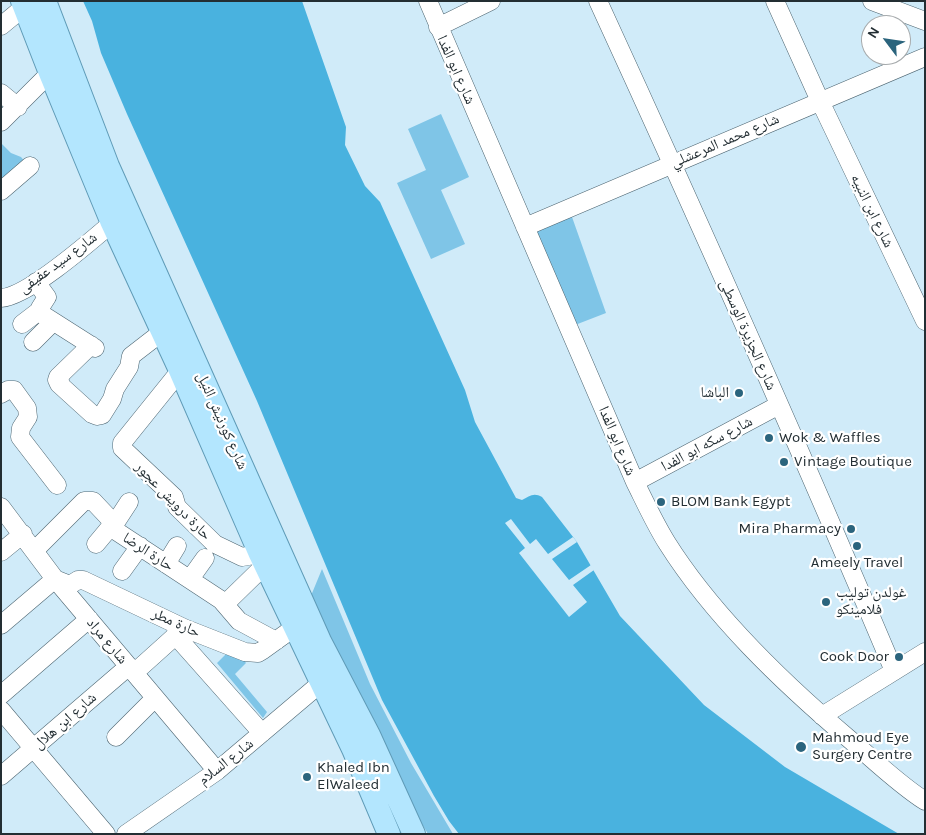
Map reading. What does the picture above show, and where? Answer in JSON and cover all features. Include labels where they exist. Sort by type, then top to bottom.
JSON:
[{"type":"main road","name":"شارع كورنيش النيل","points":[[30,3],[50,73],[112,223],[180,371],[262,559],[353,749],[389,834]]},
{"type":"main road","name":"شارع كورنيش النيل","points":[[30,3],[116,183],[320,641],[369,735],[414,834]]},
{"type":"street","name":"شارع ابو الفدا","points":[[428,1],[635,482],[666,542],[714,606],[754,649],[822,716],[882,768],[925,801]]},
{"type":"street","points":[[438,27],[491,1]]},
{"type":"street","name":"شارع الجزيرة الوسطى","points":[[598,1],[673,163],[829,517],[894,670]]},
{"type":"street","name":"شارع ابن النبيه","points":[[775,1],[820,101],[925,321]]},
{"type":"street","points":[[872,1],[925,21]]},
{"type":"street","points":[[1,26],[30,3]]},
{"type":"street","name":"شارع محمد المرعشلي","points":[[525,227],[925,57]]},
{"type":"street","points":[[1,122],[50,73]]},
{"type":"street","points":[[1,93],[18,107]]},
{"type":"street","points":[[1,191],[30,166]]},
{"type":"street","name":"شارع سيد عفيفى","points":[[1,298],[10,297],[36,282],[75,255],[112,223]]},
{"type":"street","points":[[906,281],[925,288]]},
{"type":"street","points":[[22,324],[39,311],[47,297],[36,282]]},
{"type":"street","points":[[39,311],[53,322],[94,346],[57,380],[92,414],[97,416],[102,415],[114,396],[115,389],[129,367],[130,356],[162,332]]},
{"type":"street","points":[[33,342],[53,322]]},
{"type":"street","name":"حارة درويش عجور","points":[[180,371],[122,443],[122,450],[174,497],[177,507],[214,544],[242,557],[262,559]]},
{"type":"street","points":[[1,394],[8,390],[14,390],[27,408],[28,417],[21,428],[20,437],[57,485]]},
{"type":"street","name":"شارع سكه ابو الفدا","points":[[635,482],[779,405]]},
{"type":"street","name":"حارة الرضا","points":[[35,550],[84,501],[93,502],[109,518],[111,527],[225,604],[238,621],[276,640]]},
{"type":"street","points":[[96,544],[129,502]]},
{"type":"street","name":"شارع مراد","points":[[1,506],[55,579],[217,772]]},
{"type":"street","points":[[1,552],[23,534]]},
{"type":"street","points":[[122,571],[140,546]]},
{"type":"street","points":[[166,564],[177,546]]},
{"type":"street","points":[[190,580],[204,558]]},
{"type":"street","points":[[225,604],[262,559]]},
{"type":"street","points":[[1,625],[55,579]]},
{"type":"street","name":"حارة مطر","points":[[55,579],[70,585],[78,580],[83,580],[180,632],[245,652],[252,653],[263,650],[295,627]]},
{"type":"street","points":[[1,695],[89,619]]},
{"type":"street","points":[[180,632],[262,733]]},
{"type":"street","name":"شارع ابن هلال","points":[[1,776],[131,669],[180,632]]},
{"type":"street","points":[[822,716],[925,652]]},
{"type":"street","name":"شارع السلام","points":[[126,834],[217,772],[321,683]]},
{"type":"street","points":[[116,737],[156,698]]},
{"type":"street","points":[[1,710],[106,834]]},
{"type":"shaded area","points":[[83,1],[302,1],[346,127],[345,145],[365,186],[380,202],[465,390],[475,422],[516,498],[522,500],[534,495],[542,497],[577,542],[620,616],[704,705],[785,767],[899,834],[459,834],[434,796],[382,700],[257,401],[127,114],[101,53],[92,21]]},
{"type":"shaded area","points":[[441,114],[469,177],[441,190],[465,244],[431,259],[397,183],[426,170],[408,129]]},
{"type":"shaded area","points":[[1,143],[11,153],[21,157],[26,163],[15,176],[1,178]]},
{"type":"shaded area","points":[[572,217],[606,313],[575,325],[531,229]]},
{"type":"shaded area","points":[[322,569],[370,684],[411,763],[453,834],[428,834],[400,787],[308,603]]},
{"type":"shaded area","points":[[236,650],[246,663],[235,674],[267,712],[263,718],[217,663],[228,652]]},
{"type":"pier","points":[[511,519],[530,544],[536,539],[548,554],[573,537],[577,542],[552,559],[569,580],[591,565],[594,570],[573,585],[587,602],[569,617],[519,553],[525,548],[505,523]]},
{"type":"place","name":"الباشا","points":[[739,393]]},
{"type":"place","name":"Wok & Waffles","points":[[769,438]]},
{"type":"place","name":"Vintage Boutique","points":[[784,462]]},
{"type":"place","name":"BLOM Bank Egypt","points":[[661,502]]},
{"type":"place","name":"Mira Pharmacy","points":[[851,529]]},
{"type":"place","name":"Ameely Travel","points":[[857,546]]},
{"type":"place","name":"غولدن توليب فلامينكو","points":[[826,602]]},
{"type":"place","name":"Cook Door","points":[[899,657]]},
{"type":"place","name":"Mahmoud Eye Surgery Centre","points":[[801,747]]},
{"type":"place","name":"Khaled Ibn ElWaleed","points":[[307,777]]}]
